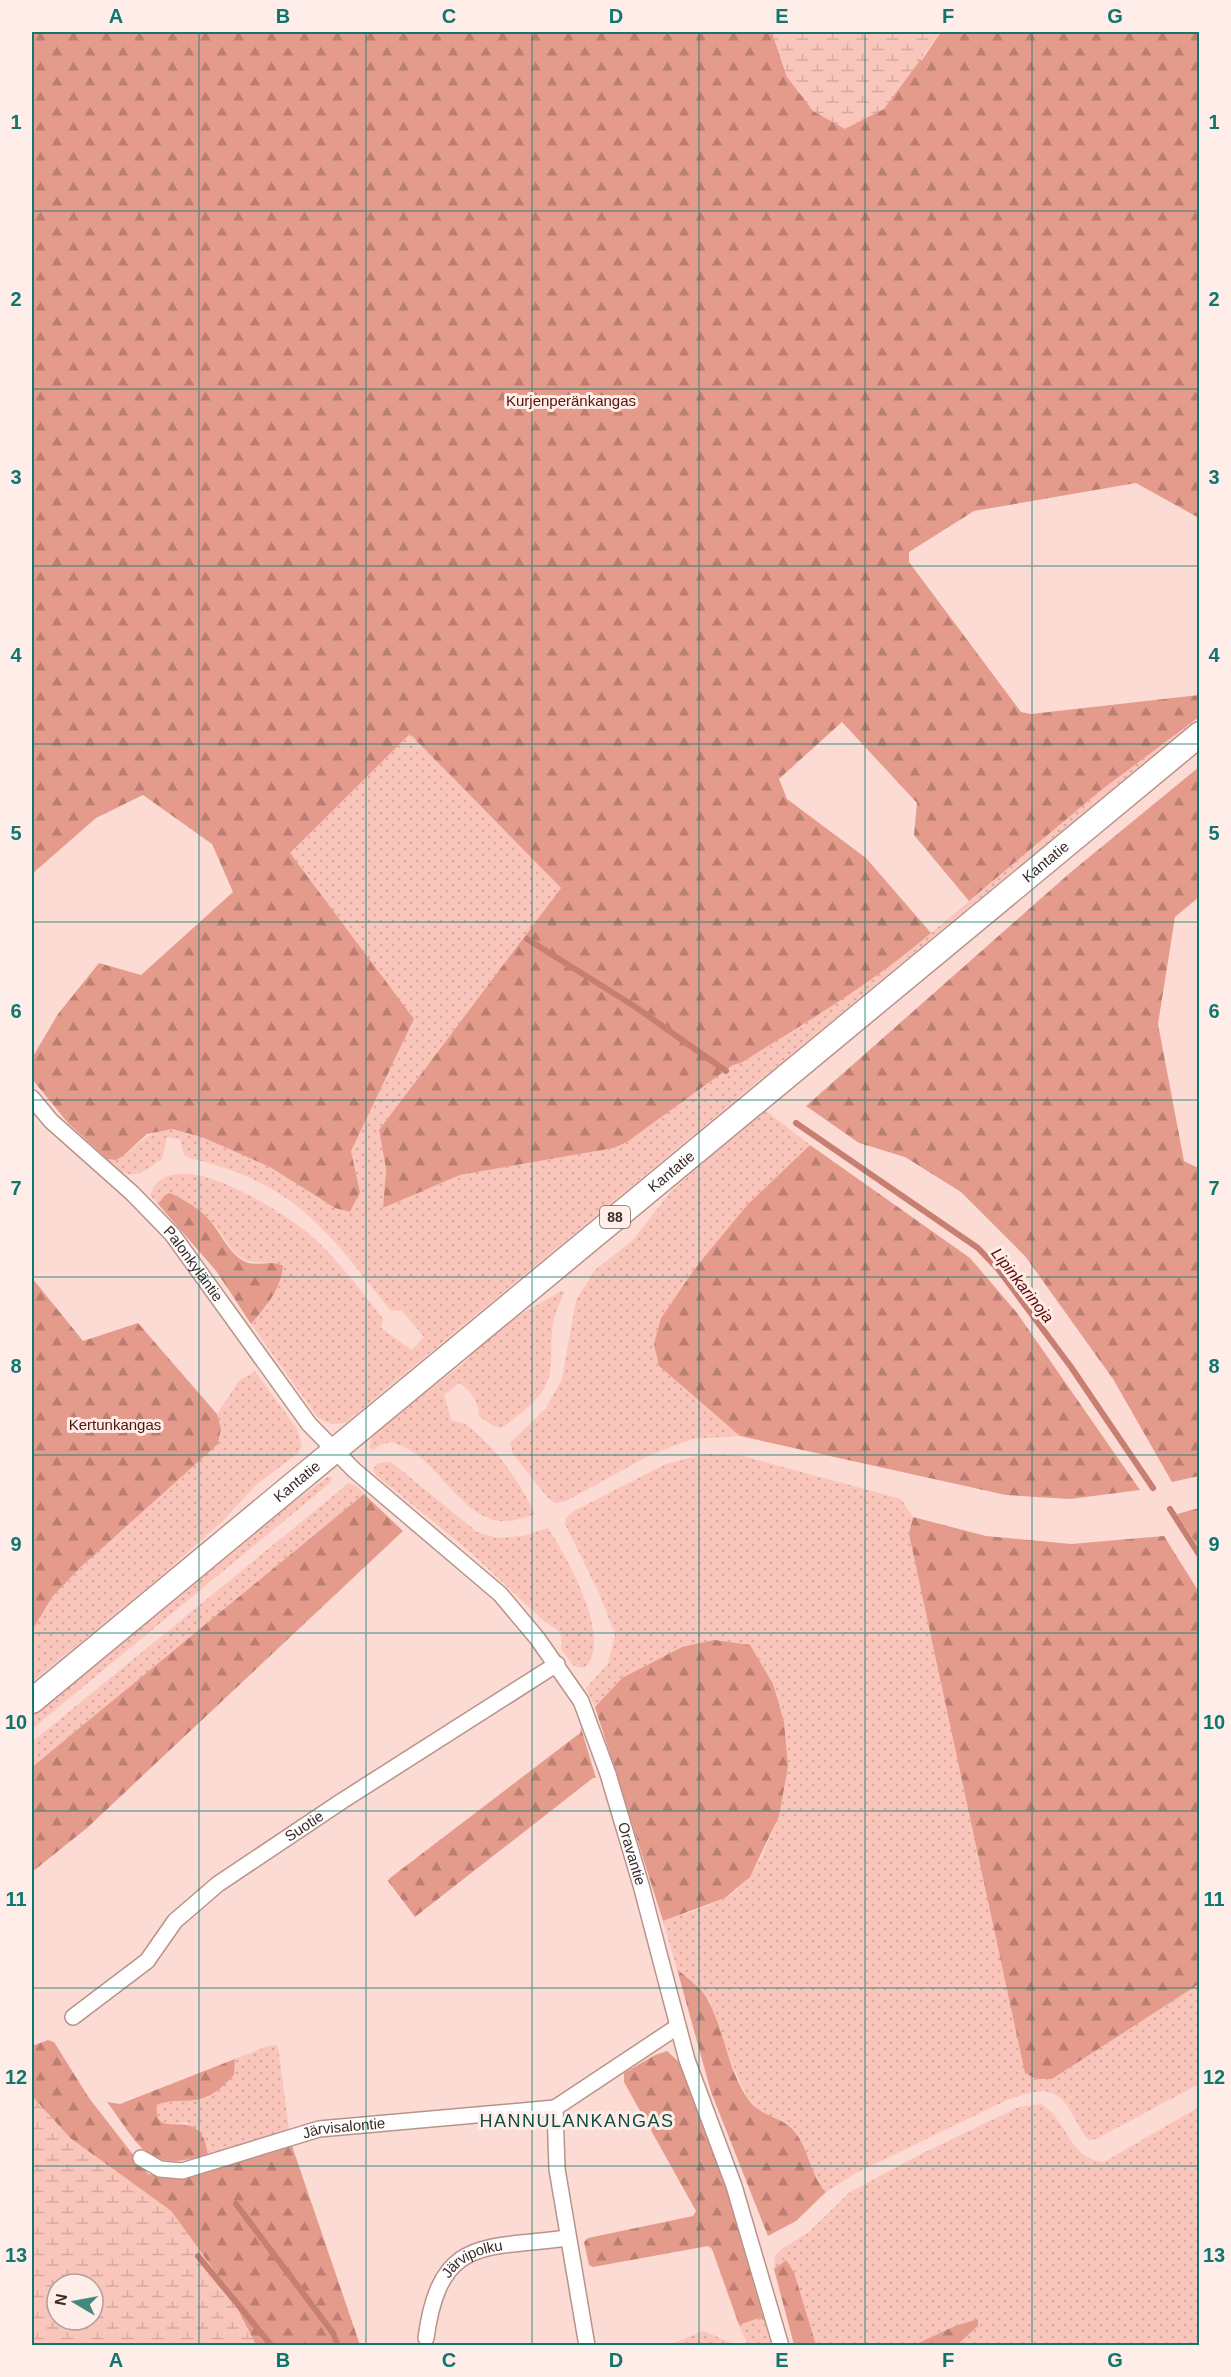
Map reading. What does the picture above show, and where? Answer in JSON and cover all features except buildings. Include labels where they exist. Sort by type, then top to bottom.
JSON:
[{"type":"main road","name":"Kantatie","points":[[32,1701],[1200,734]]},
{"type":"street","name":"Palonkyläntie","points":[[32,1098],[51,1121],[138,1199],[172,1234],[293,1404],[333,1450]]},
{"type":"street","name":"Oravantie","points":[[333,1450],[500,1594],[557,1664],[581,1701],[604,1764],[641,1885],[677,2027],[698,2094],[735,2186],[781,2346]]},
{"type":"street","name":"Suotie","points":[[73,2017],[147,1960],[180,1915],[218,1884],[342,1801],[557,1664]]},
{"type":"street","name":"Järvisalontie","points":[[141,2158],[160,2169],[182,2171],[319,2129],[555,2108],[677,2027]]},
{"type":"street","points":[[555,2108],[557,2169],[587,2346]]},
{"type":"street","name":"Järvipolku","points":[[426,2338],[433,2300],[438,2287],[462,2257],[482,2250],[568,2238]]},
{"type":"green space","name":"Kurjenperänkangas","points":[[32,32],[772,32],[787,77],[922,60],[941,32],[1199,32],[1199,518],[1136,483],[974,511],[909,552],[909,562],[1021,712],[1031,714],[1199,695],[1199,717],[1100,791],[969,901],[914,835],[917,803],[842,722],[779,779],[787,799],[866,858],[931,933],[863,985],[741,1063],[733,1065],[627,1142],[614,1148],[460,1175],[383,1208],[386,1169],[379,1130],[561,888],[410,734],[290,853],[414,1019],[351,1151],[360,1192],[350,1212],[335,1208],[270,1167],[202,1137],[172,1129],[147,1134],[123,1156],[116,1160],[107,1159],[68,1123],[32,1079],[32,1058],[58,1014],[99,963],[141,975],[233,892],[212,844],[143,795],[96,818],[32,874]]},
{"type":"green space","points":[[772,32],[941,32],[884,109],[845,129],[813,111],[787,77]]},
{"type":"green space","points":[[1199,717],[345,1423],[331,1424],[318,1418],[251,1324],[268,1305],[268,1262],[255,1262],[238,1256],[216,1227],[199,1210],[165,1195],[158,1204],[150,1195],[161,1179],[179,1174],[202,1176],[226,1184],[275,1210],[308,1233],[348,1274],[383,1319],[381,1328],[412,1350],[424,1337],[401,1310],[391,1311],[327,1234],[283,1196],[257,1181],[226,1168],[189,1158],[184,1155],[180,1139],[167,1137],[162,1159],[140,1173],[122,1172],[107,1159],[124,1155],[154,1133],[175,1130],[189,1133],[244,1153],[323,1201],[350,1212],[360,1191],[351,1151],[414,1019],[290,853],[410,734],[561,888],[379,1130],[386,1169],[383,1208],[460,1175],[614,1148],[627,1142],[733,1065],[741,1063],[904,956],[1100,791]]},
{"type":"green space","points":[[1199,767],[1199,897],[1175,917],[1158,1024],[1184,1161],[1200,1169],[1199,1476],[1172,1482],[1113,1379],[1025,1256],[961,1192],[905,1157],[859,1143],[806,1106],[1071,872]]},
{"type":"green space","points":[[765,1110],[810,1145],[748,1204],[696,1267],[661,1318],[659,1366],[740,1436],[692,1439],[650,1455],[566,1501],[556,1503],[548,1498],[513,1454],[510,1443],[546,1408],[562,1379],[576,1300],[595,1270],[632,1241],[672,1190]]},
{"type":"green space","points":[[810,1145],[970,1258],[1017,1313],[1140,1490],[1070,1499],[1006,1495],[740,1436],[659,1366],[654,1344],[661,1318],[696,1267],[748,1204]]},
{"type":"green space","points":[[170,1193],[203,1214],[242,1260],[252,1264],[273,1263],[283,1266],[276,1290],[251,1324],[217,1272],[158,1204],[165,1195]]},
{"type":"green space","name":"Kertunkangas","points":[[32,1278],[83,1341],[138,1323],[217,1414],[221,1428],[218,1444],[82,1566],[52,1597],[32,1631]]},
{"type":"green space","points":[[561,1291],[565,1292],[553,1322],[551,1367],[548,1380],[541,1393],[525,1410],[501,1428],[493,1426],[479,1416],[473,1397],[459,1383],[444,1395],[451,1420],[466,1425],[498,1455],[515,1478],[535,1514],[508,1521],[491,1519],[465,1503],[432,1468],[408,1449],[394,1443],[383,1444],[373,1450],[369,1447],[373,1434],[465,1362],[478,1346],[523,1313]]},
{"type":"green space","points":[[255,1371],[297,1429],[302,1446],[298,1453],[256,1485],[224,1520],[161,1576],[32,1682],[32,1631],[52,1597],[221,1428],[217,1414],[239,1381]]},
{"type":"green space","points":[[706,1454],[743,1456],[901,1499],[913,1517],[909,1534],[1052,2079],[1199,1984],[1199,2084],[1096,2139],[1089,2140],[1060,2098],[1046,2092],[1028,2093],[1007,2100],[856,2173],[826,2192],[816,2181],[809,2159],[791,2128],[764,2115],[747,2097],[727,2053],[709,1999],[677,1969],[663,1921],[724,1898],[738,1888],[751,1874],[769,1840],[781,1803],[788,1767],[682,1647],[622,1678],[595,1707],[586,1688],[608,1664],[615,1634],[598,1591],[565,1524],[566,1518],[574,1511],[666,1464]]},
{"type":"green space","points":[[391,1462],[477,1532],[496,1538],[523,1536],[548,1528],[575,1577],[591,1619],[594,1639],[592,1655],[584,1668],[574,1666],[561,1649],[562,1639],[557,1630],[545,1622],[469,1551],[376,1475],[373,1469],[378,1463]]},
{"type":"green space","points":[[327,1477],[332,1477],[330,1483],[32,1729],[32,1714],[259,1528]]},
{"type":"green space","points":[[349,1483],[358,1487],[364,1494],[32,1767],[32,1742]]},
{"type":"green space","points":[[364,1494],[403,1531],[87,1828],[32,1872],[32,1767]]},
{"type":"green space","points":[[1200,1508],[1199,1548],[1177,1514]]},
{"type":"green space","points":[[913,1517],[986,1536],[1071,1544],[1164,1536],[1199,1592],[1199,1984],[1052,2079],[1037,2079],[1025,2073],[909,1534]]},
{"type":"green space","points":[[714,1640],[750,1645],[773,1684],[784,1722],[788,1767],[779,1816],[750,1877],[725,1898],[663,1921],[595,1707],[622,1678],[682,1647]]},
{"type":"green space","points":[[581,1728],[596,1778],[593,1778],[415,1917],[388,1881],[390,1878],[580,1733]]},
{"type":"green space","points":[[677,1969],[707,1998],[719,2025],[735,2074],[746,2096],[762,2112],[786,2124],[797,2135],[820,2185],[826,2192],[796,2221],[768,2236],[711,2092]]},
{"type":"green space","points":[[48,2040],[54,2042],[89,2098],[148,2174],[171,2178],[291,2143],[360,2345],[256,2345],[226,2287],[171,2211],[70,2138],[32,2096],[32,2046]]},
{"type":"green space","points":[[271,2045],[278,2046],[289,2129],[237,2149],[208,2154],[207,2146],[186,2122],[169,2124],[160,2121],[157,2105],[170,2099],[182,2100],[234,2075],[235,2059]]},
{"type":"green space","points":[[667,2051],[680,2063],[727,2191],[764,2320],[759,2318],[739,2325],[712,2249],[708,2246],[593,2267],[589,2265],[584,2242],[588,2238],[693,2216],[696,2211],[624,2082],[624,2073],[655,2055]]},
{"type":"green space","points":[[235,2059],[234,2075],[214,2093],[204,2098],[157,2105],[158,2117],[162,2122],[187,2125],[196,2129],[203,2138],[208,2154],[188,2160],[171,2161],[158,2158],[137,2143],[107,2102],[120,2104]]},
{"type":"green space","points":[[32,2096],[70,2138],[171,2211],[226,2287],[256,2345],[32,2345]]},
{"type":"green space","points":[[1041,2104],[1050,2111],[1083,2154],[1092,2160],[1104,2162],[1199,2107],[1199,2345],[957,2345],[978,2326],[978,2319],[955,2326],[914,2345],[816,2345],[794,2272],[786,2260],[774,2269],[775,2256],[783,2248],[808,2233],[850,2192],[923,2153],[1019,2107]]},
{"type":"green space","points":[[786,2260],[794,2272],[816,2345],[794,2345],[774,2269]]},
{"type":"green space","points":[[759,2318],[764,2320],[771,2345],[748,2345],[739,2325]]},
{"type":"green space","points":[[978,2319],[978,2326],[957,2345],[914,2345],[955,2326]]},
{"type":"green space","points":[[703,2331],[737,2345],[669,2345],[672,2344]]},
{"type":"waterway","points":[[527,939],[634,1006],[726,1071]]},
{"type":"waterway","name":"Lipinkarinoja","points":[[796,1123],[978,1248],[998,1269],[1071,1367],[1153,1488]]},
{"type":"waterway","name":"Lipinkarinoja","points":[[1170,1509],[1200,1556]]},
{"type":"waterway","points":[[236,2204],[333,2333],[338,2346]]},
{"type":"waterway","points":[[198,2256],[272,2346]]},
{"type":"district","name":"HANNULANKANGAS","points":[[577,2121]]}]
